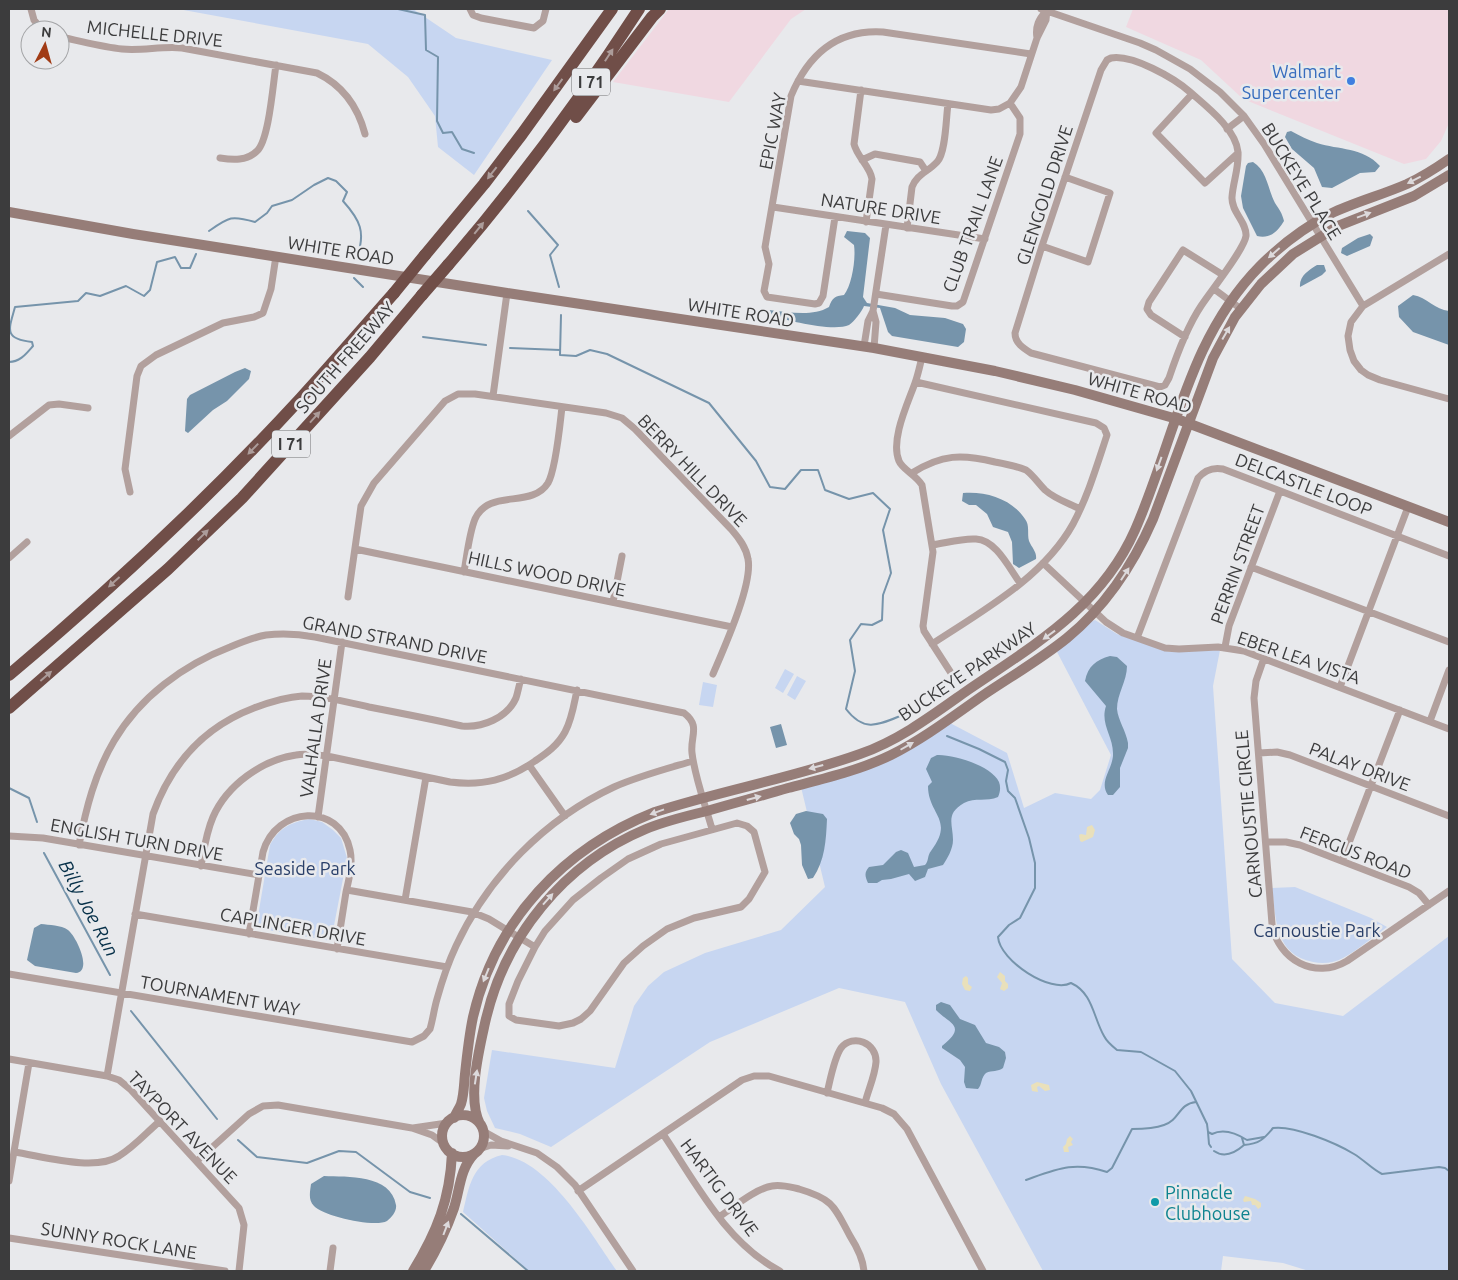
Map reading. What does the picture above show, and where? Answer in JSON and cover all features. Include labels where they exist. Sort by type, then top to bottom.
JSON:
[{"type":"highway","name":"SOUTH FREEWAY","points":[[9,708],[155,581],[242,498],[370,357],[540,152],[594,78],[639,9]]},
{"type":"highway","name":"SOUTH FREEWAY","points":[[9,675],[128,570],[206,496],[301,399],[394,293],[466,206],[522,134],[610,11]]},
{"type":"highway","name":"I 71","points":[[540,152],[555,143],[656,11]]},
{"type":"street","points":[[470,10],[477,17],[534,28],[543,21],[546,9]]},
{"type":"street","points":[[798,81],[991,110],[999,109],[1010,103],[1021,87],[1036,38],[1036,30],[1045,9]]},
{"type":"street","name":"BUCKEYE PLACE","points":[[1045,9],[1140,42],[1190,69],[1220,92],[1244,116],[1264,144],[1363,306]]},
{"type":"street","name":"EPIC WAY","points":[[835,217],[823,296],[819,303],[767,297],[764,291],[769,264],[765,247],[791,96],[808,64],[825,48],[837,40],[867,30],[1031,54]]},
{"type":"street","name":"MICHELLE DRIVE","points":[[70,38],[121,49],[182,48],[317,73],[338,86],[361,118],[365,134]]},
{"type":"street","name":"GLENGOLD DRIVE","points":[[1185,337],[1165,385],[1160,387],[1031,353],[1016,341],[1014,333],[1101,70],[1108,60],[1115,58],[1132,60],[1169,78],[1192,94]]},
{"type":"street","points":[[220,158],[232,160],[246,158],[257,152],[264,141],[276,65]]},
{"type":"street","points":[[861,90],[854,144],[871,173],[872,179],[866,222]]},
{"type":"street","points":[[1223,275],[1184,250],[1149,302],[1147,309],[1151,315],[1185,337],[1201,306],[1214,289],[1223,275],[1244,242],[1246,235],[1245,228],[1235,212],[1232,198],[1238,153],[1234,137],[1228,129],[1192,94],[1156,133],[1205,183],[1238,153]]},
{"type":"street","name":"CLUB TRAIL LANE","points":[[875,298],[952,306],[960,304],[965,298],[1020,134],[1020,118],[1010,103]]},
{"type":"street","points":[[907,228],[912,187],[918,176],[936,163],[942,152],[948,104]]},
{"type":"street","points":[[1228,129],[1244,116]]},
{"type":"street","points":[[862,160],[875,154],[920,162],[926,170]]},
{"type":"street","name":"BUCKEYE PARKWAY","points":[[450,1120],[461,1103],[467,1049],[475,1006],[487,972],[508,931],[526,906],[543,886],[572,858],[616,829],[643,817],[674,806],[840,761],[882,745],[918,724],[1057,629],[1085,603],[1114,567],[1129,542],[1177,419],[1197,360],[1230,301],[1242,286],[1270,257],[1313,224],[1350,205],[1408,184],[1449,159]]},
{"type":"street","name":"BUCKEYE PARKWAY","points":[[482,1127],[477,1118],[473,1098],[483,1032],[496,983],[512,949],[529,923],[551,896],[579,869],[597,855],[648,828],[849,771],[888,756],[924,736],[1056,646],[1095,612],[1119,583],[1142,545],[1213,358],[1226,331],[1241,309],[1275,270],[1320,236],[1356,218],[1414,196],[1449,175]]},
{"type":"street","points":[[1042,246],[1088,262],[1110,193],[1065,177]]},
{"type":"street","name":"NATURE DRIVE","points":[[773,207],[985,239]]},
{"type":"street","name":"WHITE ROAD","points":[[9,212],[133,234],[507,293],[869,347],[1036,380],[1189,423],[1449,522]]},
{"type":"street","points":[[869,347],[876,322],[873,311],[886,225]]},
{"type":"street","points":[[1449,254],[1363,306],[1356,313],[1348,331],[1350,350],[1354,361],[1361,370],[1380,380],[1449,399]]},
{"type":"street","points":[[130,492],[125,470],[141,366],[156,355],[223,323],[238,319],[254,318],[263,313],[271,289],[276,256]]},
{"type":"street","points":[[1214,289],[1241,309]]},
{"type":"street","points":[[492,396],[507,293]]},
{"type":"street","points":[[922,357],[896,444],[899,463],[918,478],[922,485],[932,545],[933,552],[923,626],[926,635],[953,676]]},
{"type":"street","points":[[916,382],[1096,423],[1104,428],[1106,434],[1080,509],[1072,526],[1043,563],[987,608],[932,644]]},
{"type":"street","name":"BERRY HILL DRIVE","points":[[348,597],[361,506],[374,483],[440,406],[452,397],[458,394],[476,394],[606,413],[622,418],[635,429],[738,537],[744,546],[749,559],[748,576],[732,627],[713,674]]},
{"type":"street","points":[[9,436],[49,404],[88,408]]},
{"type":"street","points":[[464,572],[473,526],[479,512],[493,502],[522,498],[537,493],[548,482],[553,466],[562,407]]},
{"type":"street","points":[[912,473],[931,463],[959,456],[974,457],[1026,470],[1054,497],[1080,509]]},
{"type":"street","name":"DELCASTLE LOOP","points":[[1137,638],[1197,482],[1202,475],[1214,468],[1223,469],[1449,556]]},
{"type":"street","name":"PERRIN STREET","points":[[1225,647],[1229,626],[1280,491]]},
{"type":"street","points":[[1340,687],[1408,506]]},
{"type":"street","points":[[932,545],[976,539],[986,542],[996,550],[1020,583]]},
{"type":"street","points":[[9,558],[27,542]]},
{"type":"street","name":"HILLS WOOD DRIVE","points":[[355,549],[732,627]]},
{"type":"street","points":[[612,602],[622,556]]},
{"type":"street","name":"EBER LEA VISTA","points":[[1043,563],[1117,630],[1171,649],[1225,647],[1244,651],[1449,729]]},
{"type":"street","points":[[1251,567],[1449,642]]},
{"type":"street","name":"GRAND STRAND DRIVE","points":[[79,845],[96,777],[111,746],[139,708],[184,669],[218,651],[266,635],[303,635],[342,642],[678,711],[684,713],[691,721],[694,729],[691,746],[692,760]]},
{"type":"street","name":"VALHALLA DRIVE","points":[[318,817],[342,642]]},
{"type":"street","name":"CARNOUSTIE CIRCLE","points":[[1264,658],[1256,680],[1254,698],[1272,924],[1276,939],[1287,955],[1303,966],[1322,969],[1342,965],[1449,891]]},
{"type":"street","points":[[1430,722],[1449,670]]},
{"type":"street","points":[[107,1076],[149,830],[158,800],[175,768],[197,742],[233,718],[270,702],[301,696],[334,699],[462,726],[475,726],[496,719],[511,707],[521,679]]},
{"type":"street","points":[[201,866],[207,833],[214,815],[223,800],[234,786],[264,766],[288,757],[309,754],[466,784],[485,783],[510,776],[550,751],[565,733],[572,716],[577,690]]},
{"type":"street","points":[[1342,861],[1400,710]]},
{"type":"street","name":"PALAY DRIVE","points":[[1259,753],[1277,752],[1290,755],[1449,816]]},
{"type":"street","points":[[447,967],[474,913],[501,874],[541,834],[587,801],[639,777],[692,760],[712,829]]},
{"type":"street","points":[[529,765],[565,816]]},
{"type":"street","points":[[405,900],[426,777]]},
{"type":"street","points":[[249,934],[267,841],[278,827],[287,820],[298,816],[310,815],[326,819],[337,827],[348,843],[352,858],[337,948]]},
{"type":"street","points":[[737,823],[747,826],[754,832],[765,872],[749,899],[741,907],[694,918],[667,929],[642,946],[624,963],[590,1011],[581,1019],[559,1026],[516,1020],[509,1016],[509,1004],[535,947],[545,931],[573,900],[628,858],[661,844],[737,823]]},
{"type":"street","name":"ENGLISH TURN DRIVE","points":[[9,836],[35,837],[259,876]]},
{"type":"street","name":"FERGUS ROAD","points":[[1266,842],[1278,841],[1300,845],[1342,861],[1409,887],[1419,893],[1429,905]]},
{"type":"street","points":[[347,890],[474,913],[489,919],[535,947]]},
{"type":"street","name":"CAPLINGER DRIVE","points":[[135,914],[447,967]]},
{"type":"street","name":"TOURNAMENT WAY","points":[[9,974],[402,1042],[412,1042],[424,1036],[431,1024],[436,1000],[447,967]]},
{"type":"street","points":[[830,1093],[840,1050],[850,1042],[862,1042],[870,1046],[876,1060],[865,1103]]},
{"type":"street","name":"TAYPORT AVENUE","points":[[9,1059],[107,1076],[118,1080],[130,1089],[239,1208],[244,1235],[238,1271]]},
{"type":"street","points":[[9,1181],[29,1063]]},
{"type":"street","points":[[578,1191],[742,1080],[769,1076],[865,1103],[894,1114],[907,1128],[983,1271]]},
{"type":"street","points":[[197,1161],[249,1114],[263,1106],[278,1105],[412,1128],[432,1136],[443,1143],[452,1153],[465,1157],[491,1145],[513,1146]]},
{"type":"street","points":[[412,1128],[464,1115],[470,1116],[495,1138],[537,1153],[557,1167],[575,1185],[633,1271]]},
{"type":"street","points":[[443,1143],[443,1131],[450,1120]]},
{"type":"street","points":[[14,1152],[89,1164],[105,1163],[120,1156],[160,1121]]},
{"type":"street","points":[[424,1271],[444,1234],[454,1206],[464,1167],[482,1143],[482,1127]]},
{"type":"street","name":"HARTIG DRIVE","points":[[663,1134],[736,1239],[758,1258],[780,1271]]},
{"type":"street","points":[[413,1271],[428,1246],[442,1213],[450,1184],[452,1153]]},
{"type":"street","points":[[719,1217],[756,1192],[770,1186],[789,1186],[818,1195],[826,1199],[836,1210],[859,1252],[864,1271]]},
{"type":"street","name":"SUNNY ROCK LANE","points":[[9,1238],[226,1271]]},
{"type":"street","points":[[330,1271],[334,1248]]},
{"type":"shaded area","points":[[669,9],[806,9],[791,19],[729,102],[613,82]]},
{"type":"shaded area","points":[[1133,9],[1449,9],[1449,123],[1441,141],[1426,159],[1404,164],[1243,99],[1201,60],[1126,27]]},
{"type":"shaded area","points":[[1291,131],[1317,143],[1366,155],[1380,166],[1375,172],[1360,173],[1332,188],[1322,187],[1314,168],[1292,149],[1285,137],[1287,132]]},
{"type":"shaded area","points":[[1253,162],[1264,175],[1284,221],[1277,231],[1262,237],[1257,236],[1243,208],[1241,196],[1246,166],[1248,163]]},
{"type":"shaded area","points":[[847,231],[865,233],[870,238],[863,297],[867,303],[895,308],[910,315],[945,318],[963,324],[966,329],[964,342],[958,347],[892,336],[888,332],[880,308],[864,306],[851,324],[842,327],[810,325],[771,315],[769,310],[800,313],[815,312],[829,307],[834,298],[844,295],[853,271],[854,257],[854,245],[844,237]]},
{"type":"shaded area","points":[[1370,234],[1373,237],[1370,246],[1347,256],[1341,253],[1342,248],[1358,238]]},
{"type":"shaded area","points":[[1317,265],[1324,265],[1326,271],[1300,287],[1303,277]]},
{"type":"shaded area","points":[[1413,295],[1449,311],[1449,345],[1413,332],[1399,317],[1398,306]]},
{"type":"shaded area","points":[[245,368],[251,371],[249,379],[227,401],[213,410],[188,433],[185,431],[187,399],[190,395]]},
{"type":"shaded area","points":[[963,493],[981,493],[998,498],[1006,501],[1020,512],[1027,524],[1029,541],[1035,552],[1036,559],[1019,568],[1013,564],[1012,542],[1008,532],[993,527],[987,514],[976,505],[969,505],[962,501]]},
{"type":"shaded area","points":[[1110,656],[1117,657],[1127,666],[1117,709],[1128,748],[1120,768],[1120,787],[1113,795],[1108,795],[1105,790],[1105,780],[1113,759],[1111,741],[1105,719],[1106,706],[1085,681],[1088,671],[1093,664]]},
{"type":"shaded area","points":[[781,724],[787,745],[776,748],[770,727]]},
{"type":"shaded area","points":[[937,755],[962,759],[989,771],[999,782],[1000,790],[998,797],[968,801],[954,811],[951,820],[953,843],[949,854],[943,865],[928,869],[925,877],[915,881],[909,874],[882,880],[877,883],[868,883],[866,871],[869,867],[883,865],[896,852],[901,850],[908,853],[914,867],[925,865],[941,831],[941,824],[929,796],[928,786],[932,782],[926,769],[931,758]]},
{"type":"shaded area","points":[[806,811],[823,814],[827,819],[825,843],[820,864],[813,878],[808,879],[802,865],[801,845],[790,823],[796,814]]},
{"type":"shaded area","points":[[41,924],[62,927],[71,933],[79,946],[83,960],[81,971],[76,973],[35,966],[27,960],[34,928]]},
{"type":"shaded area","points":[[941,1002],[950,1005],[960,1019],[975,1025],[986,1043],[999,1047],[1005,1052],[1006,1058],[1003,1068],[986,1073],[978,1089],[966,1088],[964,1082],[965,1067],[960,1060],[942,1048],[950,1039],[955,1029],[954,1025],[936,1010],[936,1005]]},
{"type":"shaded area","points":[[324,1176],[356,1177],[377,1182],[392,1195],[396,1205],[395,1212],[387,1221],[372,1223],[349,1220],[319,1210],[311,1201],[311,1184]]},
{"type":"green space","points":[[178,9],[413,9],[456,38],[552,60],[474,175],[438,147],[435,116],[408,77],[368,44]]},
{"type":"green space","points":[[1095,620],[1117,634],[1170,652],[1220,650],[1213,686],[1232,959],[1275,1003],[1343,1016],[1449,936],[1449,1271],[1309,1271],[1283,1263],[1223,1256],[1221,1271],[1043,1271],[941,1084],[905,1002],[839,988],[710,1042],[551,1147],[520,1134],[495,1128],[487,1111],[484,1098],[492,1050],[615,1068],[634,1006],[648,986],[664,972],[705,953],[781,930],[825,887],[801,787],[853,774],[950,723],[1007,753],[1024,808],[1055,793],[1091,799],[1100,790],[1111,755],[1056,650],[1087,624]]},
{"type":"green space","points":[[785,669],[794,674],[783,693],[775,688]]},
{"type":"green space","points":[[797,676],[806,681],[795,700],[787,695]]},
{"type":"green space","points":[[703,682],[717,685],[713,707],[699,705]]},
{"type":"green space","name":"Seaside Park","points":[[310,819],[322,822],[341,838],[347,858],[331,941],[256,928],[270,845],[277,834],[286,827]]},
{"type":"green space","name":"Carnoustie Park","points":[[1295,887],[1371,918],[1387,927],[1354,951],[1336,961],[1317,963],[1300,958],[1284,944],[1280,934],[1272,888]]},
{"type":"green space","points":[[502,1155],[519,1160],[536,1170],[552,1185],[582,1220],[617,1271],[529,1271],[463,1212],[470,1185],[478,1170],[492,1158]]},
{"type":"sand","points":[[1092,825],[1095,830],[1093,837],[1082,842],[1080,841],[1079,835],[1086,835],[1087,827]]},
{"type":"sand","points":[[1000,972],[1005,976],[1005,981],[1008,984],[1008,988],[1004,991],[1000,989],[1002,983],[997,977]]},
{"type":"sand","points":[[966,976],[968,984],[972,987],[970,991],[965,990],[962,984],[963,978]]},
{"type":"sand","points":[[1037,1082],[1049,1085],[1050,1090],[1045,1091],[1039,1086],[1037,1087],[1038,1092],[1032,1091],[1031,1085]]},
{"type":"sand","points":[[1070,1136],[1073,1139],[1071,1142],[1073,1145],[1068,1147],[1069,1152],[1064,1152],[1063,1147]]},
{"type":"sand","points":[[1245,1196],[1261,1203],[1261,1207],[1258,1209],[1255,1205],[1252,1205],[1251,1201],[1244,1202]]},
{"type":"waterway","points":[[398,9],[425,15],[426,50],[438,57],[437,121],[443,133],[452,132],[462,149],[474,153]]},
{"type":"waterway","points":[[209,231],[226,220],[235,218],[255,222],[267,213],[272,206],[292,200],[328,178],[336,181],[347,192],[343,201],[354,214],[360,227],[361,240],[357,257]]},
{"type":"waterway","points":[[528,211],[558,245],[550,255],[559,287]]},
{"type":"waterway","points":[[9,362],[20,359],[33,346],[32,342],[16,338],[10,332],[15,307],[78,301],[86,293],[100,296],[126,286],[144,296],[150,290],[157,262],[175,257],[181,268],[190,268],[196,254]]},
{"type":"waterway","points":[[354,278],[363,287]]},
{"type":"waterway","points":[[561,315],[560,355],[576,356],[590,350],[607,354],[709,403],[756,461],[770,487],[785,489],[801,470],[818,470],[825,490],[849,499],[873,493],[890,509],[883,530],[891,573],[883,595],[882,620],[872,625],[861,624],[850,640],[855,671],[846,709],[860,722],[873,725],[905,714]]},
{"type":"waterway","points":[[423,337],[486,345]]},
{"type":"waterway","points":[[510,348],[560,350]]},
{"type":"waterway","points":[[947,736],[1005,762],[1008,770],[1006,781],[1008,791],[1015,798],[1029,838],[1035,863],[1035,888],[1020,918],[1009,925],[998,937],[1007,956],[1040,980],[1051,984],[1062,985],[1071,983],[1078,987],[1092,1006],[1105,1038],[1117,1050],[1141,1052],[1175,1071],[1191,1091],[1207,1124],[1208,1132],[1212,1134],[1221,1131],[1230,1132],[1247,1140],[1264,1137]]},
{"type":"waterway","name":"Billy Joe Run","points":[[9,788],[29,798],[37,822]]},
{"type":"waterway","name":"Billy Joe Run","points":[[44,853],[110,975]]},
{"type":"waterway","name":"Billy Joe Run","points":[[131,1011],[217,1119]]},
{"type":"waterway","points":[[1026,1180],[1057,1170],[1075,1167],[1085,1167],[1107,1172],[1112,1168],[1132,1129],[1153,1128],[1169,1123],[1182,1109],[1190,1103],[1196,1102]]},
{"type":"waterway","points":[[1242,1138],[1244,1145],[1261,1140],[1273,1128],[1292,1129],[1326,1140],[1358,1156],[1382,1174],[1439,1167],[1449,1171]]},
{"type":"waterway","points":[[1208,1132],[1211,1147]]},
{"type":"waterway","name":"Billy Joe Run","points":[[238,1140],[257,1157],[307,1163],[339,1151],[356,1152],[410,1192],[430,1198]]},
{"type":"waterway","points":[[1214,1151],[1229,1154],[1244,1145]]},
{"type":"waterway","name":"Billy Joe Run","points":[[461,1214],[528,1271]]},
{"type":"place","name":"Walmart Supercenter","points":[[1351,81]]},
{"type":"place","name":"Pinnacle Clubhouse","points":[[1155,1202]]}]
